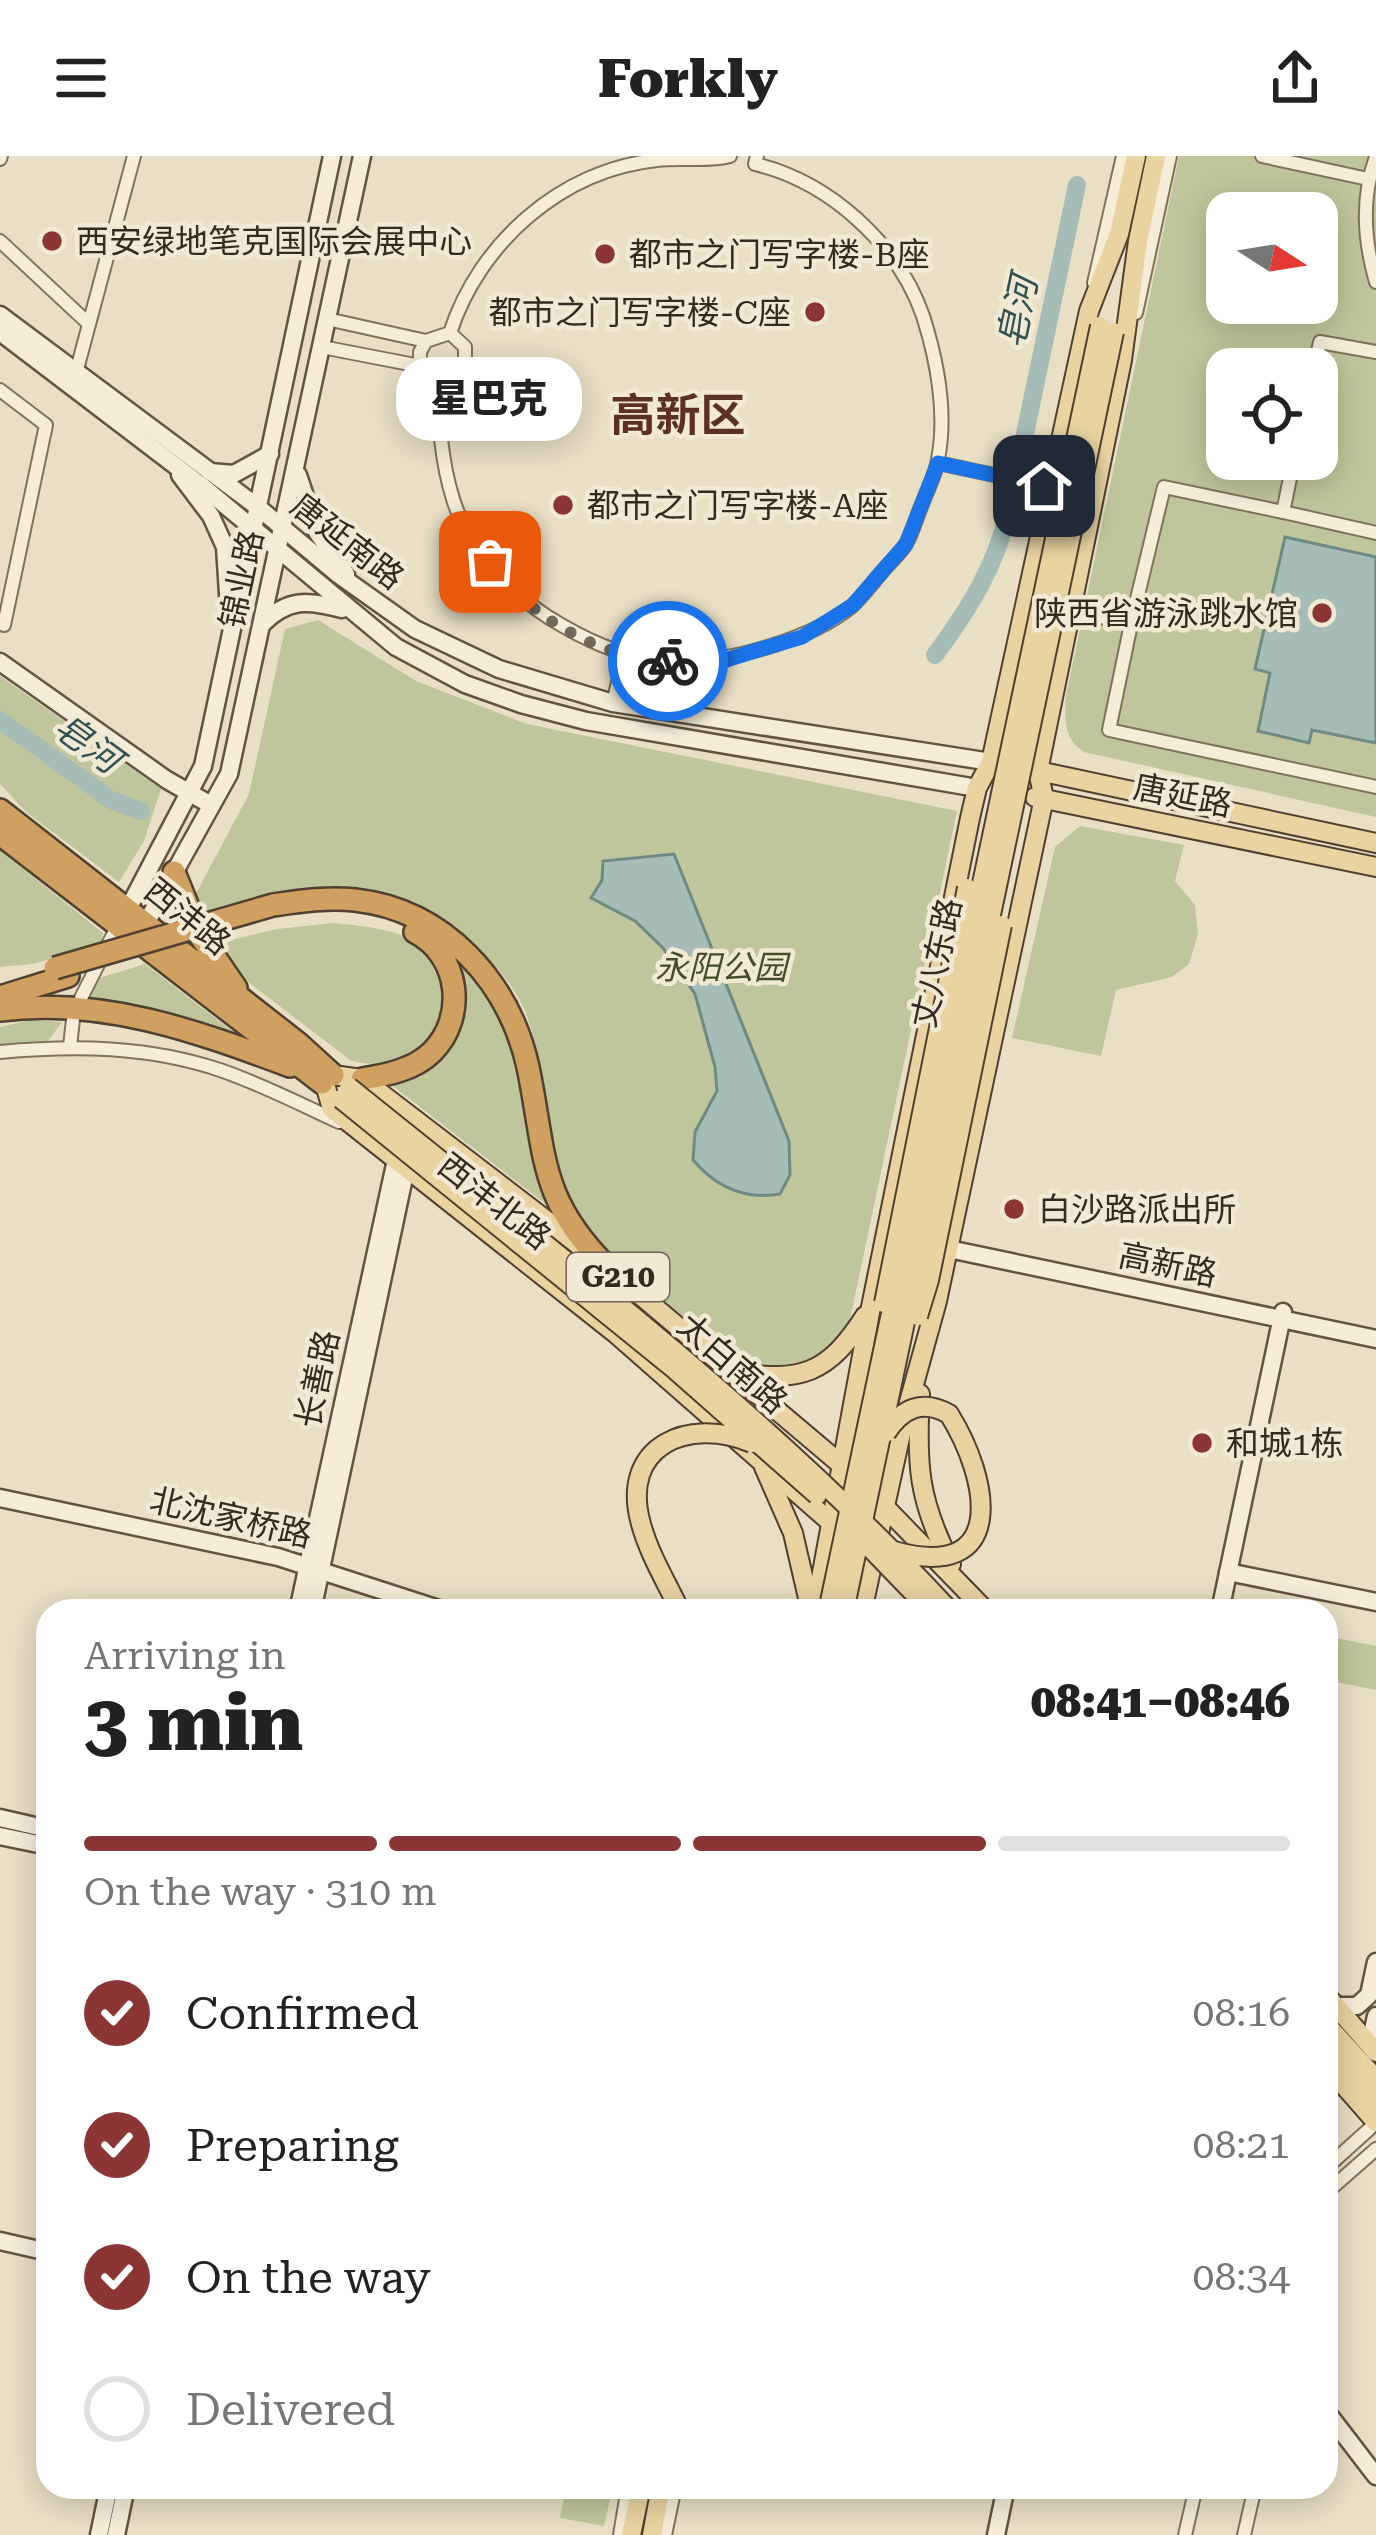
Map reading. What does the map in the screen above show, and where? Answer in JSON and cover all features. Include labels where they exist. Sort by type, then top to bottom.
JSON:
[{"type":"highway","name":"西沣路","points":[[0,810],[123,916],[337,1083]]},
{"type":"highway","name":"西沣路","points":[[0,834],[101,915],[123,916],[145,925],[247,1004],[337,1083]]},
{"type":"highway","points":[[174,872],[199,934],[247,1004]]},
{"type":"highway","points":[[0,997],[61,972],[318,899],[357,900],[408,914],[446,936],[486,972],[516,1027],[553,1192],[575,1236],[606,1266]]},
{"type":"highway","points":[[0,1010],[74,1008],[156,1019],[337,1083],[411,1066],[431,1053],[447,1031],[454,992],[443,955],[428,939],[374,917],[339,911],[274,912]]},
{"type":"highway","points":[[0,981],[61,972]]},
{"type":"main road","name":"锦业路","points":[[123,916],[202,766],[332,156]]},
{"type":"main road","name":"锦业路","points":[[145,925],[229,774],[362,156]]},
{"type":"main road","points":[[865,1599],[950,1244],[1044,798],[1038,771],[1122,361],[1136,156]]},
{"type":"main road","points":[[817,1599],[871,1307],[977,788],[991,762],[1050,487],[1156,156]]},
{"type":"main road","name":"唐延南路","points":[[0,315],[415,629],[500,669],[613,703],[991,762]]},
{"type":"main road","name":"丈八东路","points":[[831,1599],[878,1420],[1101,323]]},
{"type":"main road","name":"唐延南路","points":[[0,332],[255,529],[395,647],[465,684],[586,721],[977,788]]},
{"type":"main road","points":[[210,472],[234,474],[270,454]]},
{"type":"main road","points":[[173,464],[211,516],[225,548],[229,645]]},
{"type":"main road","points":[[296,466],[316,532],[353,585]]},
{"type":"main road","points":[[239,602],[263,616],[297,601],[351,611]]},
{"type":"main road","points":[[0,662],[211,805]]},
{"type":"main road","name":"唐延路","points":[[991,762],[1376,842]]},
{"type":"main road","name":"唐延路","points":[[977,788],[1376,866]]},
{"type":"main road","points":[[878,1420],[887,1274],[967,888],[964,847]]},
{"type":"main road","points":[[878,1420],[929,1280],[1003,925],[1028,870]]},
{"type":"main road","name":"西沣北路","points":[[873,1562],[761,1452],[332,1109],[337,1083],[606,1266],[844,1465],[885,1507]]},
{"type":"main road","name":"太白南路","points":[[337,1083],[674,1368],[761,1452],[840,1516],[920,1599]]},
{"type":"main road","name":"太白南路","points":[[337,1083],[698,1370],[894,1551],[939,1599]]},
{"type":"main road","name":"长善路","points":[[313,1599],[315,1566],[401,1164]]},
{"type":"main road","name":"高新路","points":[[950,1244],[1376,1328]]},
{"type":"main road","points":[[731,1371],[790,1378],[810,1372],[830,1362],[846,1346],[871,1307]]},
{"type":"main road","points":[[1223,1599],[1282,1313]]},
{"type":"main road","name":"高新路","points":[[1282,1313],[1376,1339]]},
{"type":"main road","points":[[922,1358],[916,1450],[923,1502],[961,1584]]},
{"type":"main road","points":[[877,1455],[888,1427],[900,1415],[925,1404],[937,1407],[949,1414],[959,1431],[983,1497],[976,1533],[962,1550],[920,1558],[894,1551]]},
{"type":"main road","name":"丈八东路","points":[[847,1599],[877,1455],[878,1420]]},
{"type":"main road","points":[[674,1599],[641,1527],[637,1502],[651,1457],[670,1439],[690,1431],[734,1435],[761,1452],[793,1533],[812,1599]]},
{"type":"main road","name":"北沈家桥路","points":[[0,1498],[315,1566],[410,1599]]},
{"type":"main road","points":[[885,1507],[975,1599]]},
{"type":"main road","points":[[873,1562],[908,1599]]},
{"type":"main road","points":[[821,1599],[838,1565]]},
{"type":"main road","name":"长善路","points":[[303,1599],[315,1566]]},
{"type":"main road","points":[[1228,1573],[1376,1602]]},
{"type":"main road","points":[[0,1819],[36,1826]]},
{"type":"main road","points":[[0,1836],[36,1844]]},
{"type":"main road","points":[[1338,2008],[1357,2006],[1369,1995],[1376,1962]]},
{"type":"main road","points":[[1373,2048],[1376,2016]]},
{"type":"main road","points":[[1338,2017],[1373,2048]]},
{"type":"main road","points":[[1338,2022],[1376,2079]]},
{"type":"main road","points":[[1338,2056],[1376,2098]]},
{"type":"main road","points":[[1338,2079],[1376,2122]]},
{"type":"main road","points":[[0,2241],[36,2249]]},
{"type":"main road","points":[[1338,2427],[1376,2476]]},
{"type":"main road","points":[[100,2535],[108,2499]]},
{"type":"main road","points":[[116,2535],[124,2499]]},
{"type":"main road","points":[[631,2535],[638,2499]]},
{"type":"main road","points":[[652,2535],[660,2499]]},
{"type":"main road","points":[[996,2535],[1004,2499]]},
{"type":"street","points":[[76,373],[134,156]]},
{"type":"street","points":[[1101,323],[1100,244],[1123,156]]},
{"type":"street","points":[[1122,361],[1170,156]]},
{"type":"street","points":[[1262,156],[1368,179]]},
{"type":"street","points":[[322,347],[420,366],[437,382],[445,467],[454,502],[470,536],[509,589],[580,636],[650,660],[720,662],[802,637],[853,605],[906,544],[938,463],[935,354],[901,267],[841,204],[756,160],[729,157],[637,164],[588,178],[559,194],[484,261],[450,333]]},
{"type":"street","points":[[1376,158],[1368,179],[1366,246],[1376,282]]},
{"type":"street","points":[[0,241],[89,323]]},
{"type":"street","points":[[328,319],[425,341],[450,333]]},
{"type":"street","points":[[437,382],[465,371],[465,347],[450,333]]},
{"type":"street","points":[[420,366],[425,341]]},
{"type":"street","points":[[1319,348],[1320,342],[1376,352]]},
{"type":"street","points":[[0,390],[46,425],[4,625],[0,623]]},
{"type":"street","points":[[938,463],[1050,487]]},
{"type":"street","points":[[1283,512],[1290,480]]},
{"type":"street","points":[[1376,533],[1164,487],[1109,730],[1376,787]]},
{"type":"street","points":[[1070,610],[1131,624]]},
{"type":"street","points":[[613,703],[625,653]]},
{"type":"street","points":[[643,708],[650,660]]},
{"type":"street","points":[[81,998],[123,916]]},
{"type":"street","points":[[70,1046],[74,1020]]},
{"type":"street","points":[[0,1052],[70,1046],[181,1059],[259,1085],[360,1131]]},
{"type":"street","points":[[1338,2157],[1376,2122]]},
{"type":"street","points":[[1338,2183],[1376,2149]]},
{"type":"street","points":[[620,2535],[626,2499]]},
{"type":"street","points":[[665,2535],[672,2499]]},
{"type":"street","points":[[1186,2535],[1194,2499]]},
{"type":"street","points":[[1244,2535],[1252,2499]]},
{"type":"green space","points":[[1179,156],[1376,156],[1376,817],[1084,752],[1069,734],[1066,696]]},
{"type":"green space","name":"永阳公园","points":[[318,620],[416,681],[527,724],[957,811],[848,1329],[821,1354],[787,1367],[745,1358],[671,1307],[588,1233],[560,1180],[534,1039],[523,1006],[488,959],[440,918],[407,901],[342,890],[273,898],[199,916],[192,901],[249,794],[285,629]]},
{"type":"green space","points":[[0,676],[161,789],[144,841],[119,882],[26,812],[0,784]]},
{"type":"green space","points":[[1080,826],[1184,845],[1175,881],[1195,905],[1198,934],[1189,964],[1172,977],[1116,990],[1101,1056],[1012,1038],[1055,847]]},
{"type":"green space","points":[[0,850],[103,933],[101,944],[33,964],[0,967]]},
{"type":"green space","points":[[333,923],[402,935],[434,955],[443,980],[445,1019],[438,1035],[418,1054],[391,1063],[350,1060],[235,972],[214,944],[277,929]]},
{"type":"green space","points":[[445,947],[487,988],[512,1031],[547,1205],[385,1080],[445,1041]]},
{"type":"green space","points":[[145,964],[240,1037],[88,999],[99,978]]},
{"type":"green space","points":[[30,1020],[62,1022],[48,1041],[0,1045],[0,1027]]},
{"type":"green space","points":[[1338,1638],[1376,1646],[1376,1690],[1338,1682]]},
{"type":"green space","points":[[564,2499],[610,2499],[604,2526],[560,2518]]},
{"type":"water","name":"陕西省游泳跳水馆","points":[[1285,537],[1376,557],[1376,743],[1312,730],[1309,743],[1258,731],[1270,673],[1255,669]]},
{"type":"water","points":[[674,854],[789,1141],[790,1175],[780,1194],[732,1189],[711,1178],[693,1160],[695,1132],[717,1091],[695,994],[663,948],[635,921],[591,898],[602,880],[603,861]]},
{"type":"waterway","name":"皂河","points":[[1021,453],[1077,185]]},
{"type":"waterway","name":"皂河","points":[[935,655],[981,585],[1010,506]]},
{"type":"waterway","name":"皂河","points":[[0,720],[111,800],[141,811]]},
{"type":"way so far","points":[[490,562],[509,589],[580,636],[607,649],[668,661]]},
{"type":"place","name":"西安绿地笔克国际会展中心","points":[[52,241]]},
{"type":"place","name":"都市之门写字楼-B座","points":[[605,254]]},
{"type":"place","name":"都市之门写字楼-C座","points":[[815,312]]},
{"type":"place","name":"都市之门写字楼-A座","points":[[563,505]]},
{"type":"place","name":"星巴克","points":[[490,562]]},
{"type":"place","name":"陕西省游泳跳水馆","points":[[1322,613]]},
{"type":"place","name":"白沙路派出所","points":[[1014,1209]]},
{"type":"place","name":"和城1栋","points":[[1202,1443]]},
{"type":"district","name":"高新区","points":[[678,415]]},
{"type":"route","points":[[668,661],[720,662],[802,637],[853,605],[906,544],[938,463],[1044,486]]}]
